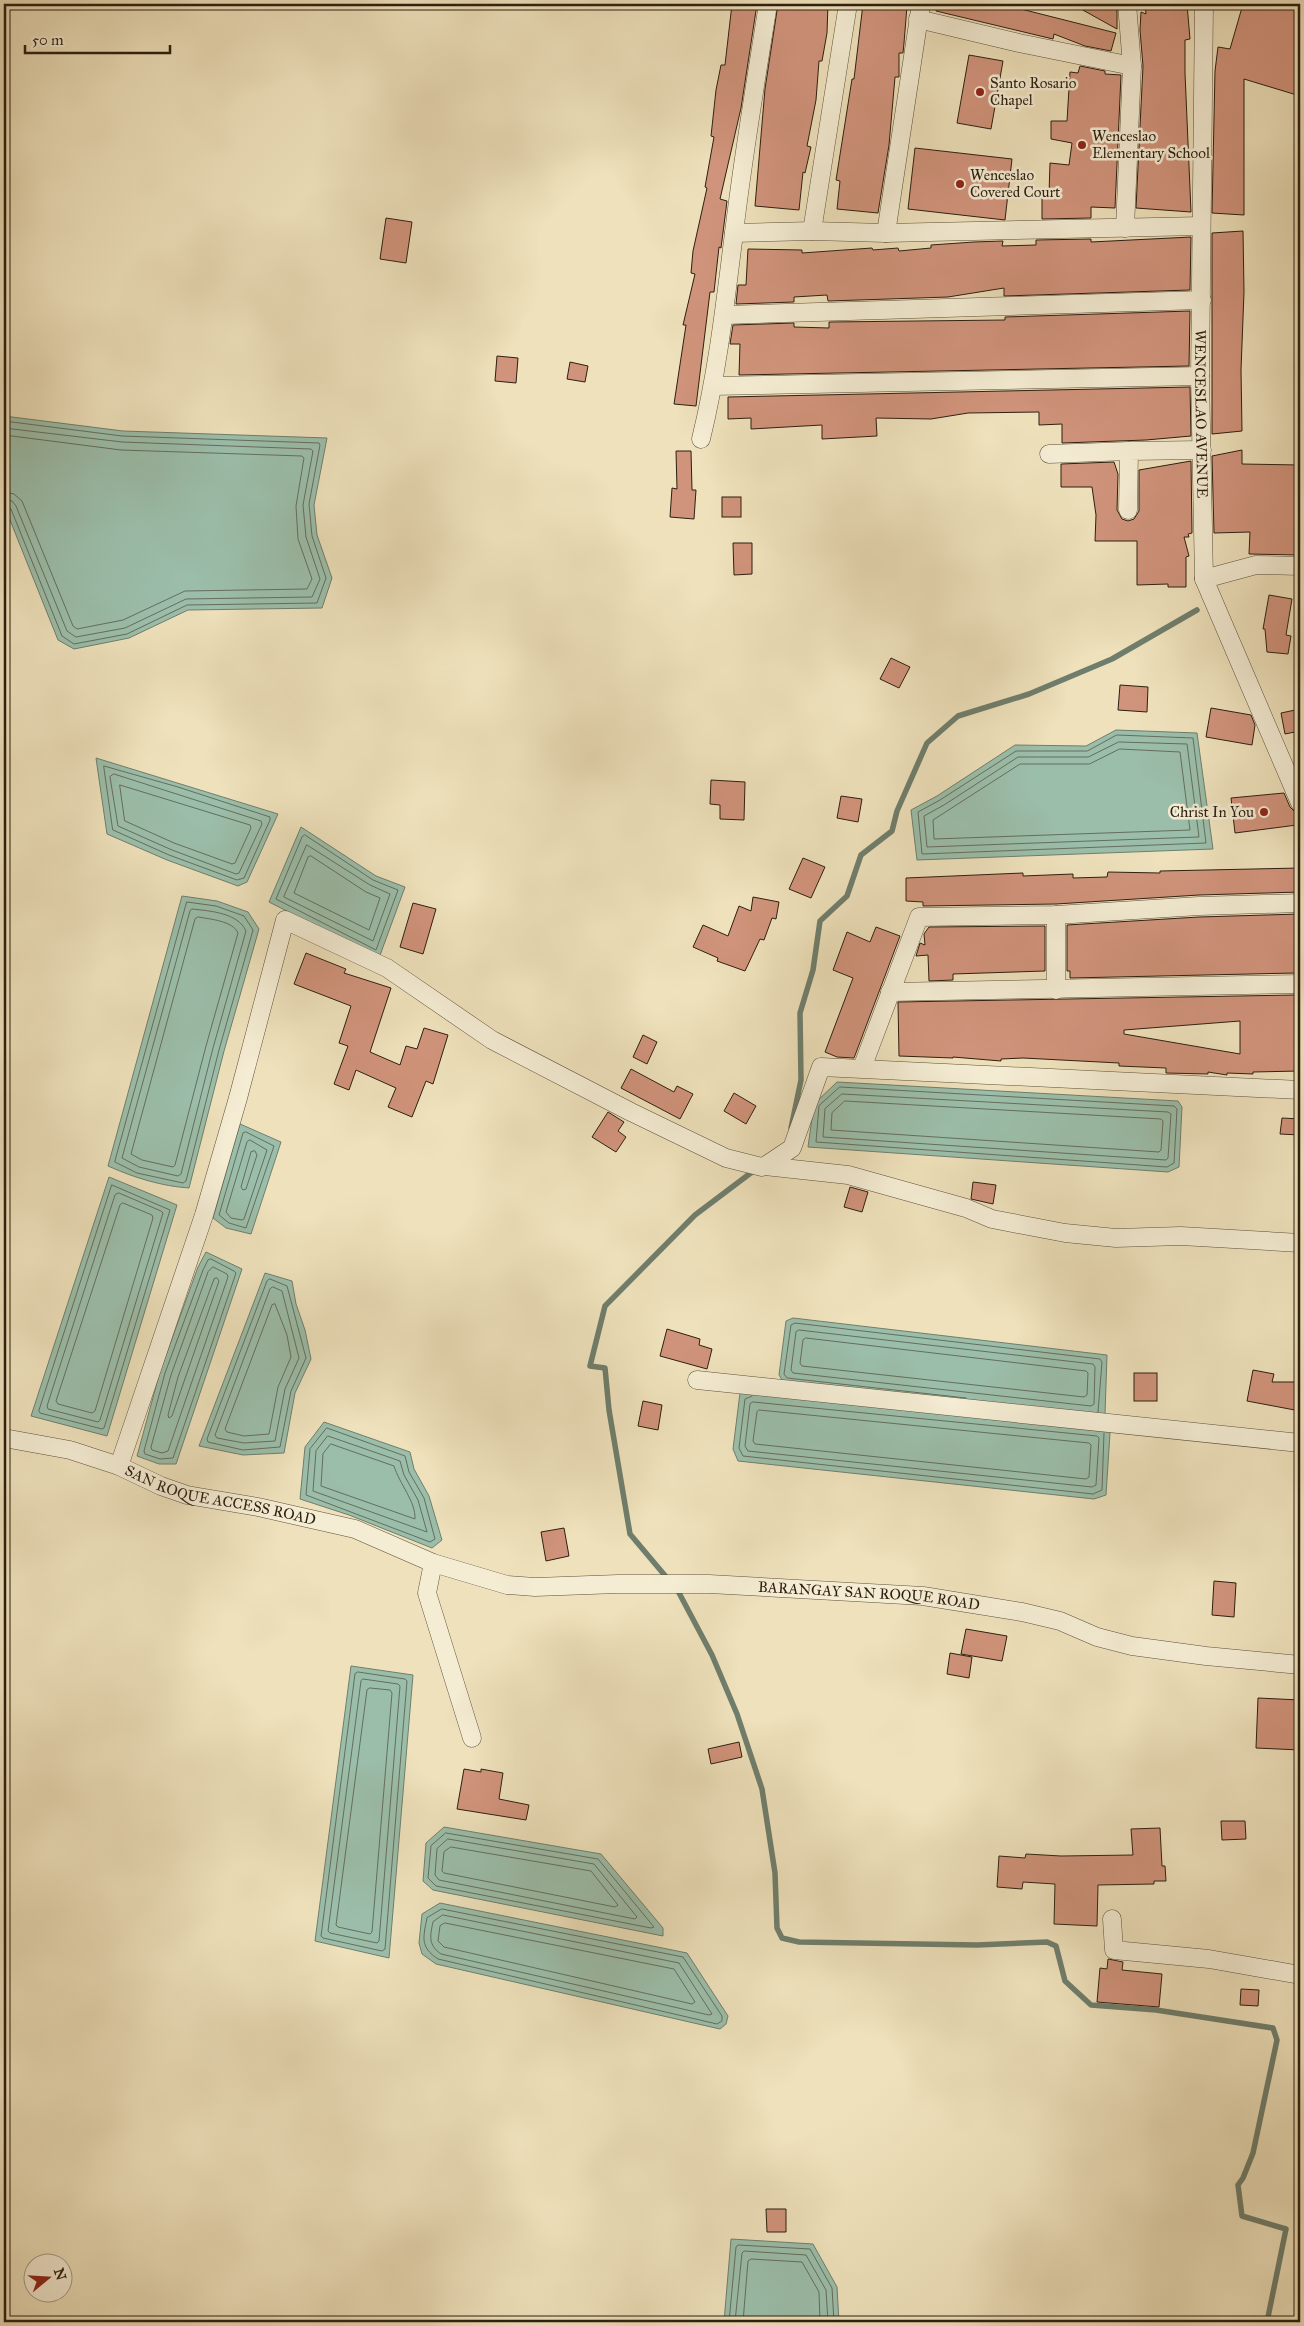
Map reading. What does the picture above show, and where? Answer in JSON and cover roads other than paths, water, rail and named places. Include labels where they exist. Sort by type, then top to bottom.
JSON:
[{"type":"street","points":[[701,439],[714,386],[725,315],[734,233],[768,4]]},
{"type":"street","points":[[812,232],[848,4]]},
{"type":"street","points":[[1126,228],[1132,66],[1127,4]]},
{"type":"street","name":"WENCESLAO AVENUE","points":[[1204,4],[1200,376],[1204,579],[1300,803]]},
{"type":"street","points":[[886,233],[920,11],[1019,43],[1132,66]]},
{"type":"street","points":[[734,233],[886,233],[1201,226]]},
{"type":"street","points":[[725,315],[1202,300]]},
{"type":"street","points":[[714,386],[1200,376]]},
{"type":"street","points":[[1049,454],[1202,450]]},
{"type":"street","points":[[1128,510],[1129,451]]},
{"type":"street","points":[[1204,579],[1256,565],[1300,566]]},
{"type":"street","points":[[862,1068],[919,917],[1056,914],[1198,906],[1300,903]]},
{"type":"street","points":[[1056,914],[1056,990]]},
{"type":"street","points":[[119,1466],[204,1215],[238,1098],[285,920],[387,968],[492,1040],[631,1112],[726,1158],[762,1167],[848,1175],[966,1208],[992,1219],[1065,1232],[1116,1238],[1181,1236],[1300,1243]]},
{"type":"street","points":[[890,992],[1298,989]]},
{"type":"street","points":[[765,1166],[792,1148],[821,1067],[1300,1090]]},
{"type":"street","points":[[697,1380],[1300,1443]]},
{"type":"street","name":"SAN ROQUE ACCESS ROAD","points":[[4,1438],[70,1450],[119,1466],[161,1486],[187,1495],[258,1507],[355,1529],[373,1535],[433,1563]]},
{"type":"street","points":[[433,1563],[427,1593],[472,1738]]},
{"type":"street","name":"BARANGAY SAN ROQUE ROAD","points":[[433,1563],[506,1585],[708,1584],[923,1596],[1022,1612],[1060,1622],[1112,1642],[1132,1646],[1206,1656],[1300,1665]]},
{"type":"street","points":[[1112,1919],[1114,1950],[1209,1959],[1300,1975]]},
{"type":"water","points":[[4,416],[123,431],[327,438],[314,505],[317,535],[332,578],[322,608],[188,610],[129,638],[74,649],[58,640],[4,505]]},
{"type":"water","points":[[1116,730],[1197,733],[1213,849],[917,860],[911,810],[937,796],[1015,745],[1086,746]]},
{"type":"water","points":[[96,758],[278,814],[247,882],[238,886],[167,860],[107,834]]},
{"type":"water","points":[[301,827],[376,876],[405,887],[379,958],[269,902]]},
{"type":"water","points":[[182,896],[217,901],[248,912],[259,929],[224,1051],[189,1188],[148,1181],[108,1166]]},
{"type":"water","points":[[837,1082],[1178,1101],[1182,1107],[1179,1167],[1168,1172],[808,1147],[814,1104]]},
{"type":"water","points":[[240,1124],[281,1142],[251,1234],[226,1228],[213,1218]]},
{"type":"water","points":[[109,1177],[177,1205],[107,1436],[31,1416]]},
{"type":"water","points":[[206,1252],[242,1269],[176,1464],[159,1464],[137,1456],[160,1372],[198,1267]]},
{"type":"water","points":[[265,1273],[292,1281],[296,1304],[305,1330],[311,1359],[295,1393],[284,1453],[243,1455],[199,1446]]},
{"type":"water","points":[[793,1318],[1107,1355],[1105,1414],[784,1383],[779,1375],[786,1321]]},
{"type":"water","points":[[740,1393],[1104,1425],[1110,1433],[1106,1495],[1094,1499],[738,1461],[733,1449]]},
{"type":"water","points":[[324,1422],[410,1452],[414,1469],[429,1496],[442,1540],[432,1548],[349,1515],[300,1499],[305,1447]]},
{"type":"water","points":[[351,1666],[413,1675],[389,1958],[315,1941]]},
{"type":"water","points":[[444,1827],[601,1854],[663,1928],[663,1936],[433,1890],[423,1881],[426,1843]]},
{"type":"water","points":[[440,1903],[687,1953],[728,2016],[726,2024],[720,2029],[436,1964],[422,1954],[419,1943],[422,1914]]},
{"type":"water","points":[[731,2239],[813,2244],[837,2287],[839,2322],[724,2322]]},
{"type":"waterway","points":[[791,1128],[801,1080],[800,1013],[813,970],[820,921],[847,896],[861,855],[892,831],[897,811],[927,743],[958,716],[1029,694],[1112,659],[1197,610]]},
{"type":"waterway","points":[[756,1169],[695,1215],[605,1306],[590,1366],[605,1368],[609,1410],[630,1534],[678,1591],[712,1655],[737,1714],[762,1789],[775,1873],[777,1928],[782,1938],[799,1942],[977,1945],[1047,1942],[1056,1946],[1065,1981],[1091,2005],[1156,2010],[1273,2028],[1277,2040],[1253,2153],[1243,2178],[1238,2185],[1242,2216],[1286,2229],[1267,2322]]},
{"type":"place","name":"Santo Rosario Chapel","points":[[980,92]]},
{"type":"place","name":"Wenceslao Elementary School","points":[[1082,145]]},
{"type":"place","name":"Wenceslao Covered Court","points":[[960,184]]},
{"type":"place","name":"Christ In You","points":[[1264,812]]}]
